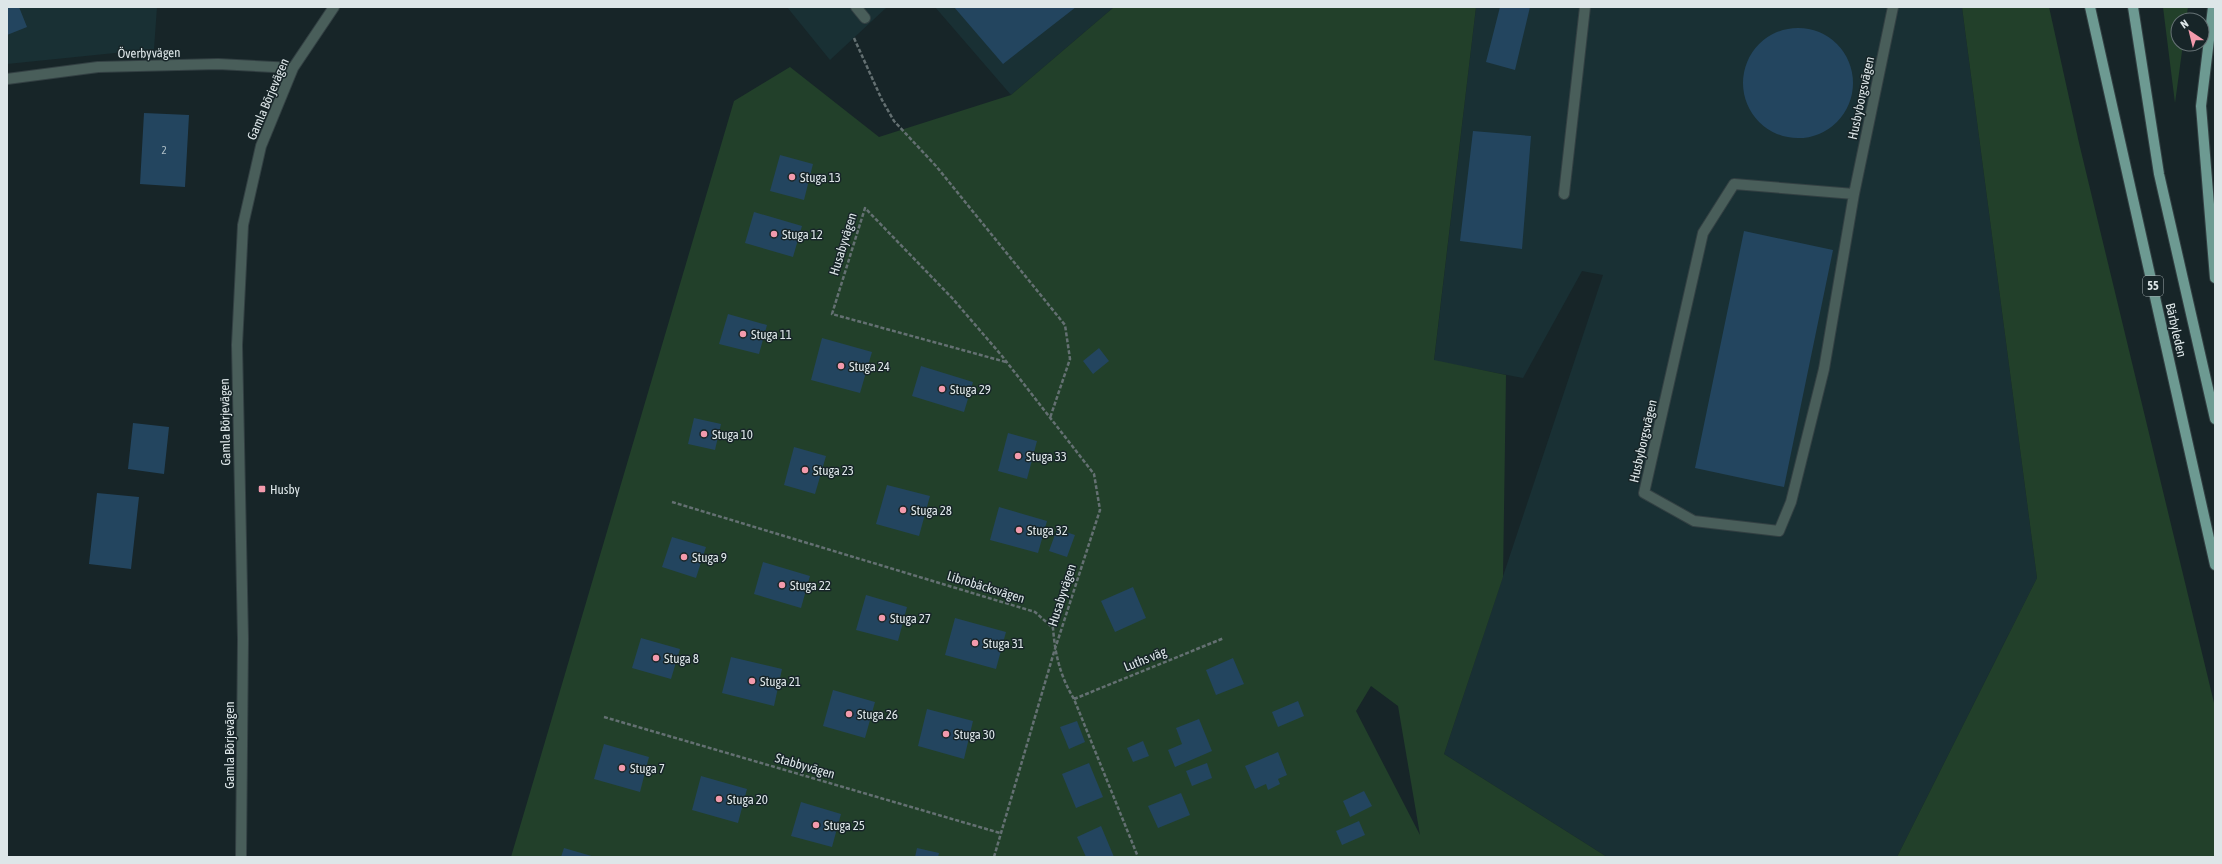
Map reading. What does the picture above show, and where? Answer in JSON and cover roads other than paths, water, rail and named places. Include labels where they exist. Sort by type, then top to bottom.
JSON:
[{"type":"main road","name":"Bärbyleden","points":[[2090,7],[2215,565]]},
{"type":"main road","name":"Bärbyleden","points":[[2133,7],[2158,174],[2215,419]]},
{"type":"main road","points":[[2213,7],[2201,106],[2215,278]]},
{"type":"street","name":"Gamla Börjevägen","points":[[241,857],[242,639],[237,345],[243,225],[261,146],[293,68],[334,7]]},
{"type":"street","points":[[856,7],[865,18]]},
{"type":"street","points":[[1564,194],[1585,7]]},
{"type":"street","name":"Husbyborgsvägen","points":[[1854,194],[1734,184],[1703,233],[1644,493],[1694,521],[1779,531],[1791,502],[1824,369],[1854,194],[1894,7]]},
{"type":"street","name":"Överbyvägen","points":[[7,79],[98,67],[218,64],[293,68]]},
{"type":"place","name":"Stuga 13","points":[[792,177]]},
{"type":"place","name":"Stuga 12","points":[[774,234]]},
{"type":"place","name":"Stuga 11","points":[[743,334]]},
{"type":"place","name":"Stuga 24","points":[[841,366]]},
{"type":"place","name":"Stuga 29","points":[[942,389]]},
{"type":"place","name":"Stuga 10","points":[[704,434]]},
{"type":"place","name":"Stuga 33","points":[[1018,456]]},
{"type":"place","name":"Stuga 23","points":[[805,470]]},
{"type":"place","name":"Husby","points":[[262,489]]},
{"type":"place","name":"Stuga 28","points":[[903,510]]},
{"type":"place","name":"Stuga 32","points":[[1019,530]]},
{"type":"place","name":"Stuga 9","points":[[684,557]]},
{"type":"place","name":"Stuga 22","points":[[782,585]]},
{"type":"place","name":"Stuga 27","points":[[882,618]]},
{"type":"place","name":"Stuga 31","points":[[975,643]]},
{"type":"place","name":"Stuga 8","points":[[656,658]]},
{"type":"place","name":"Stuga 21","points":[[752,681]]},
{"type":"place","name":"Stuga 26","points":[[849,714]]},
{"type":"place","name":"Stuga 30","points":[[946,734]]},
{"type":"place","name":"Stuga 7","points":[[622,768]]},
{"type":"place","name":"Stuga 20","points":[[719,799]]},
{"type":"place","name":"Stuga 25","points":[[816,825]]}]
